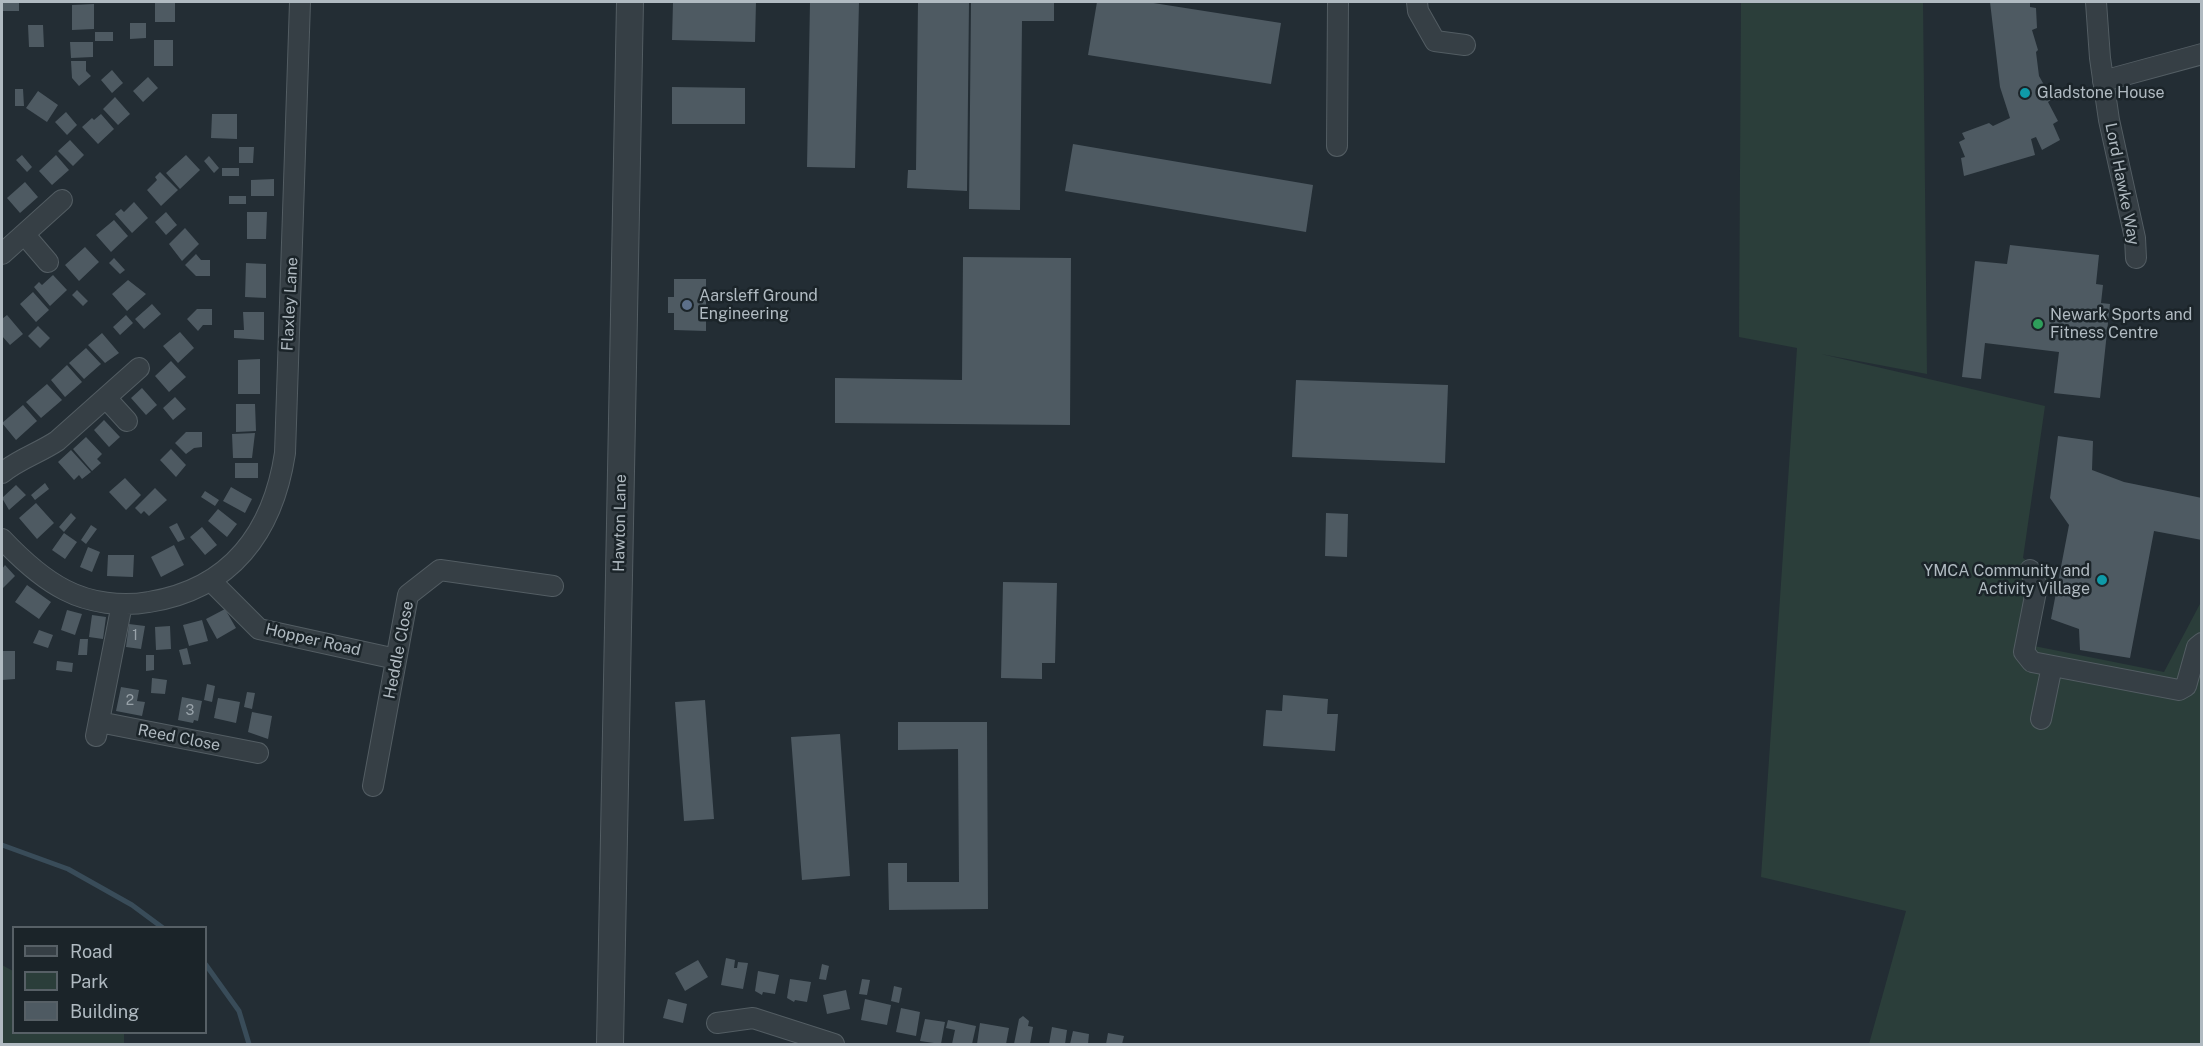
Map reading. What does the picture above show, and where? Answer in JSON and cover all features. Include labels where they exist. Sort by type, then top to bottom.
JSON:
[{"type":"street","name":"Flaxley Lane","points":[[212,582],[249,547],[264,524],[282,475],[285,453],[300,2]]},
{"type":"street","name":"Hawton Lane","points":[[610,1044],[613,922],[611,871],[630,2]]},
{"type":"street","points":[[1337,146],[1338,2]]},
{"type":"street","points":[[1417,2],[1418,11],[1435,41],[1465,45]]},
{"type":"street","name":"Lord Hawke Way","points":[[2096,2],[2103,81],[2135,238],[2136,258]]},
{"type":"street","points":[[2103,81],[2202,54]]},
{"type":"street","points":[[2,254],[62,200]]},
{"type":"street","points":[[24,234],[48,262]]},
{"type":"street","points":[[2,474],[24,456],[44,449],[57,441],[139,368]]},
{"type":"street","points":[[106,398],[127,422]]},
{"type":"street","points":[[3,544],[39,574],[66,591],[92,600],[141,604],[178,596],[212,582]]},
{"type":"street","name":"Heddle Close","points":[[374,786],[408,595],[440,570],[553,586]]},
{"type":"street","points":[[2030,570],[2037,586],[2024,652],[2032,662],[2179,690],[2186,686],[2197,647],[2202,643]]},
{"type":"street","name":"Hopper Road","points":[[212,582],[259,629],[396,659]]},
{"type":"street","name":"Reed Close","points":[[122,604],[98,729],[258,753]]},
{"type":"street","points":[[2041,719],[2052,666]]},
{"type":"street","points":[[717,1023],[753,1018],[834,1044]]},
{"type":"green space","points":[[1741,2],[1923,2],[1927,374],[1821,354],[2045,406],[2023,558],[2049,575],[2034,646],[2164,672],[2201,602],[2201,1044],[1869,1044],[1906,911],[1761,877],[1797,348],[1739,337]]},
{"type":"green space","points":[[2,965],[12,970],[12,1034],[124,1034],[124,1044],[2,1044]]},
{"type":"building","points":[[3,2],[19,2],[19,11],[3,11]]},
{"type":"building","points":[[155,2],[175,2],[175,22],[155,22]]},
{"type":"building","points":[[673,2],[756,2],[755,42],[672,40]]},
{"type":"building","points":[[810,2],[859,2],[855,168],[807,167]]},
{"type":"building","points":[[918,2],[969,2],[967,191],[907,188],[908,170],[916,170]]},
{"type":"building","points":[[971,2],[1054,2],[1054,21],[1022,21],[1020,210],[969,209]]},
{"type":"building","points":[[1097,2],[1147,2],[1281,23],[1271,84],[1088,55]]},
{"type":"building","name":"Gladstone House","points":[[1990,2],[2030,2],[2030,7],[2036,8],[2037,28],[2032,30],[2038,50],[2036,52],[2039,76],[2052,99],[2048,102],[2058,121],[2053,124],[2060,140],[2042,150],[2036,137],[2031,139],[2035,155],[1964,176],[1961,158],[1965,157],[1959,142],[1965,139],[1962,133],[1989,123],[1993,126],[2010,118],[2000,87]]},
{"type":"building","points":[[94,4],[94,29],[72,30],[72,5]]},
{"type":"building","points":[[130,23],[146,23],[146,38],[130,39]]},
{"type":"building","points":[[28,25],[43,25],[44,47],[29,47]]},
{"type":"building","points":[[95,32],[113,32],[113,41],[95,41]]},
{"type":"building","points":[[154,40],[173,40],[173,66],[154,66]]},
{"type":"building","points":[[70,42],[93,42],[93,57],[71,58]]},
{"type":"building","points":[[71,61],[86,61],[86,71],[91,76],[79,86],[72,78]]},
{"type":"building","points":[[112,70],[123,83],[112,93],[101,80]]},
{"type":"building","points":[[148,77],[158,88],[143,102],[133,91]]},
{"type":"building","points":[[672,87],[745,88],[745,124],[672,124]]},
{"type":"building","points":[[15,89],[23,89],[24,106],[15,106]]},
{"type":"building","points":[[38,91],[58,105],[47,122],[26,108]]},
{"type":"building","points":[[115,97],[130,114],[118,125],[103,109]]},
{"type":"building","points":[[66,112],[77,125],[67,135],[55,122]]},
{"type":"building","points":[[101,114],[114,129],[98,144],[82,127]]},
{"type":"building","points":[[212,114],[237,114],[237,139],[211,138]]},
{"type":"building","points":[[70,140],[84,155],[73,166],[58,151]]},
{"type":"building","points":[[1073,144],[1313,185],[1306,232],[1065,191]]},
{"type":"building","points":[[239,147],[254,147],[253,163],[239,163]]},
{"type":"building","points":[[22,155],[32,167],[27,172],[16,160]]},
{"type":"building","points":[[56,155],[69,170],[52,185],[39,171]]},
{"type":"building","points":[[186,155],[200,170],[180,189],[166,173]]},
{"type":"building","points":[[209,156],[219,168],[214,173],[204,161]]},
{"type":"building","points":[[222,168],[239,168],[239,176],[222,176]]},
{"type":"building","points":[[160,172],[178,190],[161,206],[147,190],[157,180],[155,177]]},
{"type":"building","points":[[274,179],[274,196],[251,196],[251,180]]},
{"type":"building","points":[[25,182],[38,197],[20,213],[7,198]]},
{"type":"building","points":[[229,196],[246,196],[246,204],[229,204]]},
{"type":"building","points":[[134,202],[148,218],[132,233],[115,214],[121,209],[124,212]]},
{"type":"building","points":[[166,212],[177,225],[166,235],[155,222]]},
{"type":"building","points":[[247,212],[267,212],[266,239],[247,239]]},
{"type":"building","points":[[114,220],[128,236],[111,252],[96,235]]},
{"type":"building","points":[[185,228],[199,244],[182,261],[169,244]]},
{"type":"building","name":"Newark Sports and Fitness Centre","points":[[2010,245],[2099,255],[2096,284],[2103,285],[2101,303],[2110,304],[2100,398],[2054,393],[2059,352],[1985,343],[1981,379],[1962,377],[1975,261],[2007,264]]},
{"type":"building","points":[[85,247],[99,262],[79,281],[65,265]]},
{"type":"building","points":[[196,254],[201,260],[210,260],[210,276],[196,276],[185,265]]},
{"type":"building","points":[[963,257],[1071,258],[1070,425],[835,423],[835,378],[962,380]]},
{"type":"building","points":[[114,258],[125,270],[120,274],[109,263]]},
{"type":"building","points":[[246,263],[266,264],[266,298],[245,297]]},
{"type":"building","points":[[53,275],[67,290],[50,306],[34,287],[39,282],[42,285]]},
{"type":"building","name":"Aarsleff Ground Engineering","points":[[674,279],[706,279],[706,331],[674,330],[674,313],[668,313],[668,297],[674,297]]},
{"type":"building","points":[[128,280],[146,294],[127,311],[112,294]]},
{"type":"building","points":[[77,290],[88,301],[83,306],[72,295]]},
{"type":"building","points":[[33,292],[49,310],[36,322],[20,304]]},
{"type":"building","points":[[152,304],[161,314],[144,329],[135,319]]},
{"type":"building","points":[[197,309],[212,309],[212,325],[203,325],[198,331],[187,319]]},
{"type":"building","points":[[243,312],[264,312],[264,340],[234,338],[234,330],[244,330]]},
{"type":"building","points":[[7,315],[23,334],[10,345],[2,336],[2,319]]},
{"type":"building","points":[[126,315],[133,323],[120,335],[113,327]]},
{"type":"building","points":[[38,326],[50,338],[40,348],[28,336]]},
{"type":"building","points":[[180,332],[194,348],[178,363],[163,346]]},
{"type":"building","points":[[102,333],[119,353],[105,363],[88,345]]},
{"type":"building","points":[[86,348],[101,364],[84,379],[69,363]]},
{"type":"building","points":[[260,359],[260,394],[238,394],[238,360]]},
{"type":"building","points":[[171,361],[186,377],[169,392],[155,376]]},
{"type":"building","points":[[67,365],[82,382],[65,397],[51,380]]},
{"type":"building","points":[[1296,380],[1448,385],[1445,463],[1292,457]]},
{"type":"building","points":[[47,384],[62,400],[41,418],[26,402]]},
{"type":"building","points":[[142,388],[157,405],[146,415],[131,398]]},
{"type":"building","points":[[175,397],[186,409],[173,420],[163,408]]},
{"type":"building","points":[[236,404],[255,404],[256,431],[236,432]]},
{"type":"building","points":[[23,405],[37,421],[16,440],[2,423]]},
{"type":"building","points":[[104,420],[120,437],[109,447],[94,430]]},
{"type":"building","points":[[186,432],[202,432],[202,447],[194,448],[186,454],[175,443]]},
{"type":"building","points":[[255,433],[252,458],[233,458],[232,434]]},
{"type":"building","name":"YMCA Community and Activity Village","points":[[2058,436],[2093,441],[2092,470],[2124,482],[2202,498],[2202,540],[2154,531],[2130,658],[2080,650],[2079,629],[2051,619],[2069,525],[2050,498]]},
{"type":"building","points":[[86,437],[102,454],[97,459],[101,463],[92,471],[73,449]]},
{"type":"building","points":[[171,449],[186,465],[176,477],[160,460]]},
{"type":"building","points":[[71,450],[91,472],[82,479],[79,475],[74,480],[58,462]]},
{"type":"building","points":[[235,463],[258,463],[258,478],[235,478]]},
{"type":"building","points":[[125,478],[141,495],[126,510],[109,492]]},
{"type":"building","points":[[45,483],[49,489],[35,500],[31,495]]},
{"type":"building","points":[[16,485],[26,495],[9,510],[2,498]]},
{"type":"building","points":[[231,487],[252,499],[245,513],[223,501]]},
{"type":"building","points":[[155,488],[167,500],[149,516],[144,511],[141,514],[135,508]]},
{"type":"building","points":[[205,491],[219,500],[215,506],[201,497]]},
{"type":"building","points":[[36,503],[54,523],[37,539],[19,518]]},
{"type":"building","points":[[218,509],[237,524],[227,537],[208,521]]},
{"type":"building","points":[[71,513],[76,518],[64,532],[59,527]]},
{"type":"building","points":[[1326,513],[1348,514],[1347,557],[1325,556]]},
{"type":"building","points":[[177,523],[185,539],[178,542],[169,527]]},
{"type":"building","points":[[91,525],[97,529],[86,544],[81,540]]},
{"type":"building","points":[[202,527],[217,545],[205,555],[190,537]]},
{"type":"building","points":[[64,533],[77,542],[65,559],[52,550]]},
{"type":"building","points":[[174,545],[184,565],[161,577],[151,557]]},
{"type":"building","points":[[88,547],[100,552],[92,572],[80,567]]},
{"type":"building","points":[[108,555],[134,555],[133,577],[107,576]]},
{"type":"building","points":[[5,565],[15,576],[2,589],[2,569]]},
{"type":"building","points":[[1003,582],[1057,583],[1055,663],[1042,663],[1042,679],[1001,678]]},
{"type":"building","points":[[27,585],[51,602],[39,619],[15,602]]},
{"type":"building","points":[[225,609],[236,628],[217,639],[206,619]]},
{"type":"building","points":[[67,610],[82,614],[75,635],[61,630]]},
{"type":"building","points":[[92,615],[106,617],[103,639],[89,637]]},
{"type":"building","points":[[202,620],[208,641],[189,646],[183,625]]},
{"type":"building","points":[[129,624],[145,626],[141,649],[126,647]]},
{"type":"building","points":[[170,626],[171,649],[156,650],[155,627]]},
{"type":"building","points":[[39,630],[53,635],[48,648],[33,643]]},
{"type":"building","points":[[80,639],[88,639],[87,655],[78,655]]},
{"type":"building","points":[[187,648],[191,664],[183,665],[179,650]]},
{"type":"building","points":[[2,651],[15,651],[15,679],[2,680]]},
{"type":"building","points":[[146,655],[154,655],[154,670],[146,671]]},
{"type":"building","points":[[57,661],[73,663],[72,672],[56,670]]},
{"type":"building","points":[[152,678],[167,680],[165,694],[151,693]]},
{"type":"building","points":[[207,684],[215,686],[212,702],[204,700]]},
{"type":"building","points":[[121,687],[139,690],[137,701],[145,702],[142,716],[116,711]]},
{"type":"building","points":[[247,692],[255,693],[252,709],[244,707]]},
{"type":"building","points":[[1283,695],[1328,699],[1327,714],[1338,714],[1335,751],[1263,746],[1266,710],[1282,711]]},
{"type":"building","points":[[182,697],[202,701],[198,721],[194,720],[193,723],[178,720]]},
{"type":"building","points":[[218,698],[240,702],[236,723],[214,718]]},
{"type":"building","points":[[705,700],[714,819],[684,821],[675,702]]},
{"type":"building","points":[[252,712],[272,716],[268,739],[248,732]]},
{"type":"building","points":[[898,722],[987,722],[988,909],[889,910],[888,863],[907,863],[907,882],[959,882],[958,749],[898,750]]},
{"type":"building","points":[[840,734],[850,876],[802,880],[791,737]]},
{"type":"building","points":[[726,958],[735,960],[734,968],[737,968],[738,962],[748,963],[743,989],[721,985]]},
{"type":"building","points":[[698,960],[708,977],[685,991],[675,973]]},
{"type":"building","points":[[822,964],[829,966],[826,980],[819,979]]},
{"type":"building","points":[[758,971],[779,975],[775,994],[763,992],[762,995],[755,991]]},
{"type":"building","points":[[790,979],[811,982],[807,1002],[795,1000],[794,1002],[787,998]]},
{"type":"building","points":[[862,979],[870,980],[867,995],[859,994]]},
{"type":"building","points":[[894,986],[902,988],[899,1003],[891,1001]]},
{"type":"building","points":[[846,990],[850,1009],[827,1014],[823,995]]},
{"type":"building","points":[[668,999],[687,1004],[683,1023],[663,1018]]},
{"type":"building","points":[[865,999],[891,1005],[887,1025],[861,1020]]},
{"type":"building","points":[[901,1008],[920,1012],[916,1036],[896,1032]]},
{"type":"building","points":[[1023,1016],[1029,1021],[1028,1026],[1033,1027],[1030,1044],[1014,1044],[1019,1019]]},
{"type":"building","points":[[925,1019],[945,1022],[941,1044],[920,1041]]},
{"type":"building","points":[[948,1020],[976,1026],[972,1044],[952,1044],[955,1030],[946,1028]]},
{"type":"building","points":[[980,1023],[1009,1028],[1006,1044],[977,1044]]},
{"type":"building","points":[[1052,1027],[1067,1030],[1065,1044],[1049,1044]]},
{"type":"building","points":[[1073,1031],[1089,1034],[1088,1044],[1070,1044]]},
{"type":"building","points":[[1108,1033],[1124,1036],[1122,1044],[1106,1044]]},
{"type":"waterway","points":[[2,845],[68,869],[132,905],[160,926]]},
{"type":"waterway","points":[[207,966],[239,1011],[249,1044]]},
{"type":"place","name":"Gladstone House","points":[[2025,93]]},
{"type":"place","name":"Aarsleff Ground Engineering","points":[[687,305]]},
{"type":"place","name":"Newark Sports and Fitness Centre","points":[[2038,324]]},
{"type":"place","name":"YMCA Community and Activity Village","points":[[2102,580]]}]
